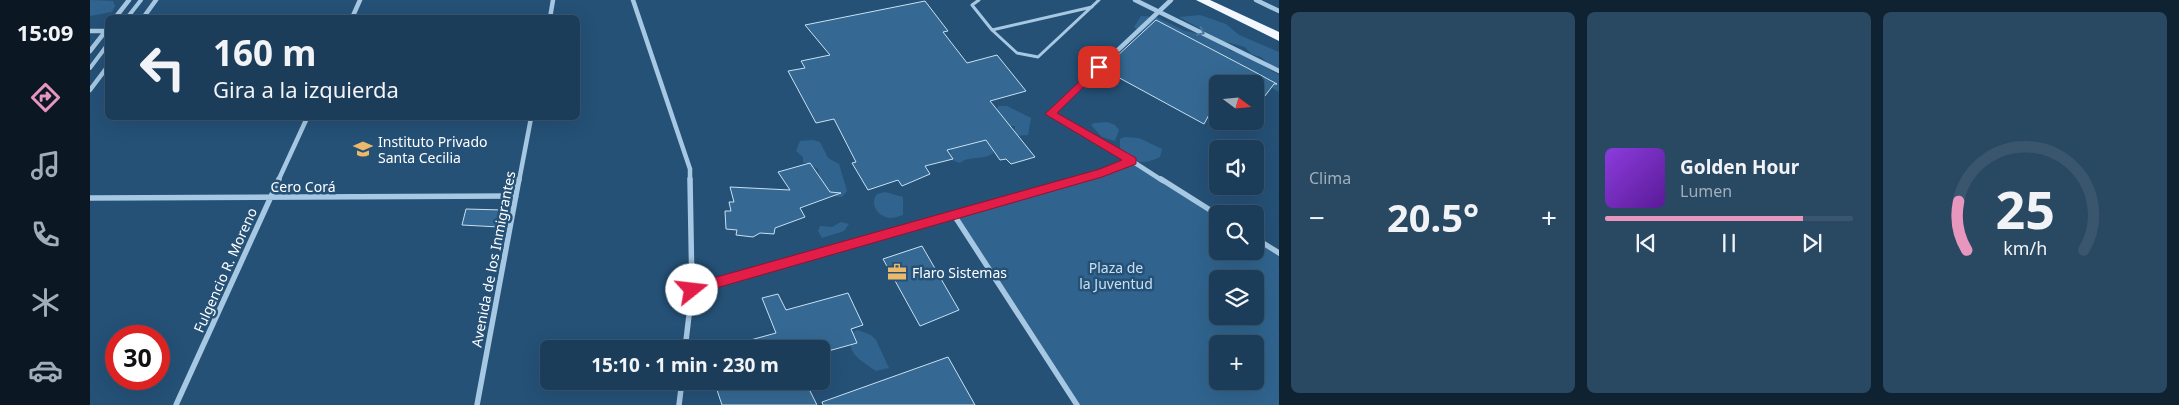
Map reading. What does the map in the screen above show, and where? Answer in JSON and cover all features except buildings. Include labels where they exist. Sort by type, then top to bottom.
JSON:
[{"type":"highway","points":[[1201,0],[1279,37]]},
{"type":"street","points":[[118,15],[129,0]]},
{"type":"street","points":[[130,15],[140,0]]},
{"type":"street","points":[[145,15],[156,0]]},
{"type":"street","points":[[353,15],[360,0]]},
{"type":"street","points":[[550,15],[553,0]]},
{"type":"street","points":[[633,0],[690,169],[692,290],[686,340]]},
{"type":"street","points":[[1135,0],[1279,71]]},
{"type":"street","points":[[1171,0],[1050,114],[1132,161],[1209,209]]},
{"type":"street","points":[[1256,0],[1279,10]]},
{"type":"street","points":[[90,31],[105,29]]},
{"type":"street","points":[[90,51],[105,30]]},
{"type":"street","points":[[90,68],[105,48]]},
{"type":"street","points":[[90,90],[105,70]]},
{"type":"street","name":"Fulgencio R. Moreno","points":[[176,405],[306,120]]},
{"type":"street","name":"Avenida de los Inmigrantes","points":[[477,405],[531,120]]},
{"type":"street","points":[[692,290],[1102,172],[1132,161]]},
{"type":"street","name":"Cero Corá","points":[[90,198],[516,196]]},
{"type":"street","points":[[954,215],[1078,405]]},
{"type":"street","points":[[1264,244],[1279,253]]},
{"type":"street","points":[[679,405],[681,390]]},
{"type":"lane","points":[[980,0],[972,5],[992,30],[1014,53],[1028,58],[1038,57],[1099,0]]},
{"type":"lane","points":[[992,30],[1092,7]]},
{"type":"green space","points":[[90,0],[113,1],[115,6],[112,12],[90,16]]},
{"type":"green space","points":[[1200,15],[1226,24],[1239,35],[1279,52],[1279,69],[1275,69],[1261,57],[1251,54],[1245,47],[1223,41],[1179,17]]},
{"type":"green space","points":[[1141,16],[1156,17],[1185,31],[1206,35],[1231,51],[1242,54],[1279,75],[1279,92],[1264,83],[1264,75],[1249,75],[1187,39],[1141,32],[1134,27]]},
{"type":"green space","points":[[998,106],[1007,106],[1031,118],[1028,135],[1014,136],[1015,126],[1010,126],[997,114]]},
{"type":"green space","points":[[1107,122],[1115,125],[1119,130],[1115,141],[1102,137],[1091,125]]},
{"type":"green space","points":[[1125,137],[1139,138],[1162,149],[1160,157],[1147,162],[1134,159],[1120,148],[1120,139]]},
{"type":"green space","points":[[813,140],[820,142],[828,158],[839,164],[847,191],[842,197],[832,196],[822,189],[818,169],[803,162],[803,157],[796,151],[800,141]]},
{"type":"green space","points":[[976,140],[987,140],[993,148],[993,153],[985,157],[968,159],[960,163],[952,160],[950,149]]},
{"type":"green space","name":"Plaza de la Juventud","points":[[1132,161],[1209,210],[1209,260],[1264,260],[1264,244],[1279,253],[1279,405],[1077,405],[954,215]]},
{"type":"green space","points":[[885,192],[903,197],[903,215],[890,218],[879,213],[874,206],[875,198],[877,194]]},
{"type":"green space","points":[[841,222],[849,224],[844,231],[822,238],[818,231],[820,226],[832,227]]},
{"type":"green space","points":[[858,330],[871,335],[876,340],[889,368],[876,371],[856,356],[850,340],[851,333]]},
{"type":"place","name":"Instituto Privado Santa Cecilia","points":[[363,149]]},
{"type":"place","name":"Flaro Sistemas","points":[[897,272]]},
{"type":"route","points":[[692,290],[1102,172],[1132,161],[1050,114],[1099,67]]}]
